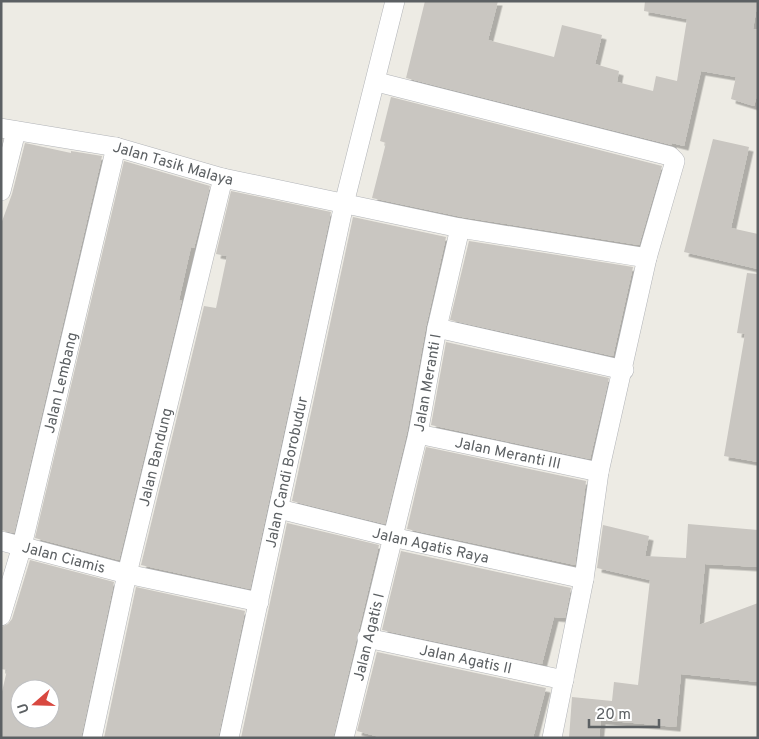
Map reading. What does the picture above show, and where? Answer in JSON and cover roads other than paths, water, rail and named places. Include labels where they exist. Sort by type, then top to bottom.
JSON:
[{"type":"street","name":"Jalan Candi Borobudur","points":[[229,738],[344,204],[377,82],[395,1]]},
{"type":"street","points":[[377,82],[674,159],[674,170],[647,258],[624,370],[599,472],[584,579],[552,738]]},
{"type":"street","points":[[1,191],[9,130]]},
{"type":"street","name":"Jalan Tasik Malaya","points":[[9,130],[116,147],[223,178],[460,228],[647,258]]},
{"type":"street","name":"Jalan Lembang","points":[[1,616],[22,546],[116,147]]},
{"type":"street","name":"Jalan Bandung","points":[[92,738],[127,574],[223,178]]},
{"type":"street","name":"Jalan Meranti I","points":[[392,537],[418,434],[437,328],[460,228]]},
{"type":"street","points":[[437,328],[624,370]]},
{"type":"street","name":"Jalan Meranti III","points":[[418,434],[599,472]]},
{"type":"street","name":"Jalan Agatis Raya","points":[[279,509],[392,537],[584,579]]},
{"type":"street","name":"Jalan Agatis I","points":[[344,738],[392,537]]},
{"type":"street","name":"Jalan Ciamis","points":[[1,541],[127,574],[259,602]]},
{"type":"street","name":"Jalan Agatis II","points":[[367,638],[564,680]]}]
